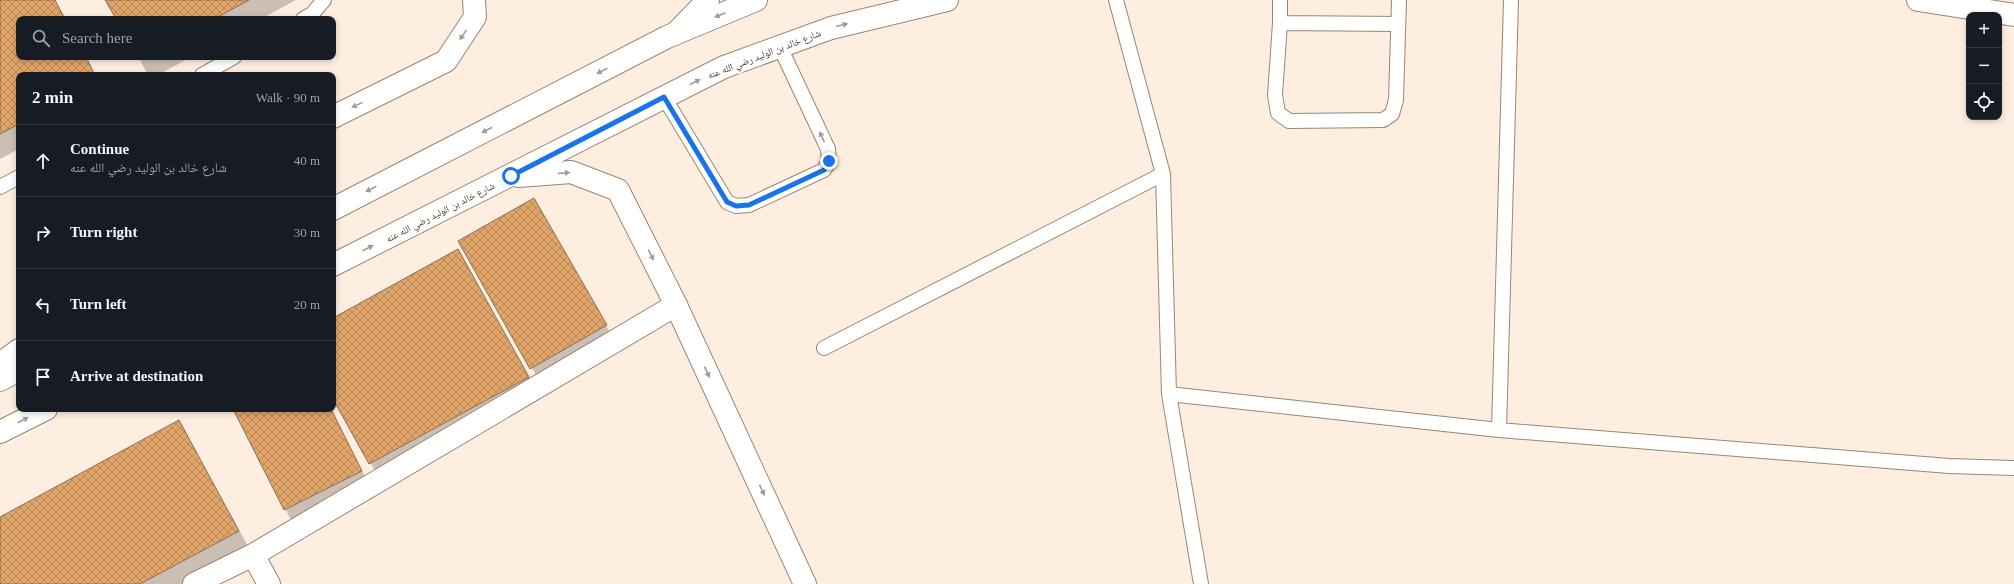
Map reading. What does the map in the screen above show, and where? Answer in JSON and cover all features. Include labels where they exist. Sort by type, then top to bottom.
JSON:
[{"type":"main road","points":[[336,116],[446,61],[475,17],[474,0]]},
{"type":"main road","points":[[674,34],[708,0]]},
{"type":"main road","points":[[336,207],[674,34],[756,0]]},
{"type":"main road","name":"شارع خالد بن الوليد رضي الله عنه","points":[[336,264],[724,68],[831,28],[947,0]]},
{"type":"main road","points":[[1918,0],[2014,15]]},
{"type":"main road","points":[[1970,0],[2014,1]]},
{"type":"main road","points":[[511,176],[571,172],[618,190],[676,305],[805,584]]},
{"type":"main road","points":[[194,584],[253,555],[676,305]]},
{"type":"main road","points":[[0,364],[16,352]]},
{"type":"main road","points":[[0,380],[16,372]]},
{"type":"main road","points":[[0,432],[40,412]]},
{"type":"main road","points":[[253,555],[269,584]]},
{"type":"lane","points":[[308,16],[312,14],[324,0]]},
{"type":"lane","points":[[1116,0],[1163,174],[1169,394],[1200,584]]},
{"type":"lane","points":[[1280,0],[1280,23],[1275,95],[1278,112],[1289,121],[1383,120],[1392,114],[1396,100],[1399,0]]},
{"type":"lane","points":[[1499,430],[1511,0]]},
{"type":"lane","points":[[1280,23],[1398,24]]},
{"type":"lane","points":[[664,97],[727,202],[736,206],[749,205],[824,170],[829,161],[828,149],[780,47]]},
{"type":"lane","points":[[207,72],[229,60]]},
{"type":"lane","points":[[824,348],[1163,174]]},
{"type":"lane","points":[[0,187],[16,179]]},
{"type":"lane","points":[[1169,394],[1499,430],[1949,466],[2014,468]]},
{"type":"building","points":[[0,0],[55,0],[63,16],[16,16],[16,60],[88,60],[94,72],[16,72],[16,126],[0,134]]},
{"type":"building","points":[[105,0],[249,0],[220,16],[114,16]]},
{"type":"building","points":[[534,198],[607,325],[530,369],[458,241]]},
{"type":"building","points":[[458,249],[529,377],[369,464],[336,404],[336,316]]},
{"type":"building","points":[[235,412],[332,412],[362,471],[284,510]]},
{"type":"building","points":[[179,420],[239,531],[140,584],[0,584],[0,517]]},
{"type":"route","points":[[511,176],[664,97],[727,202],[736,206],[749,205],[824,170],[829,161]]}]
